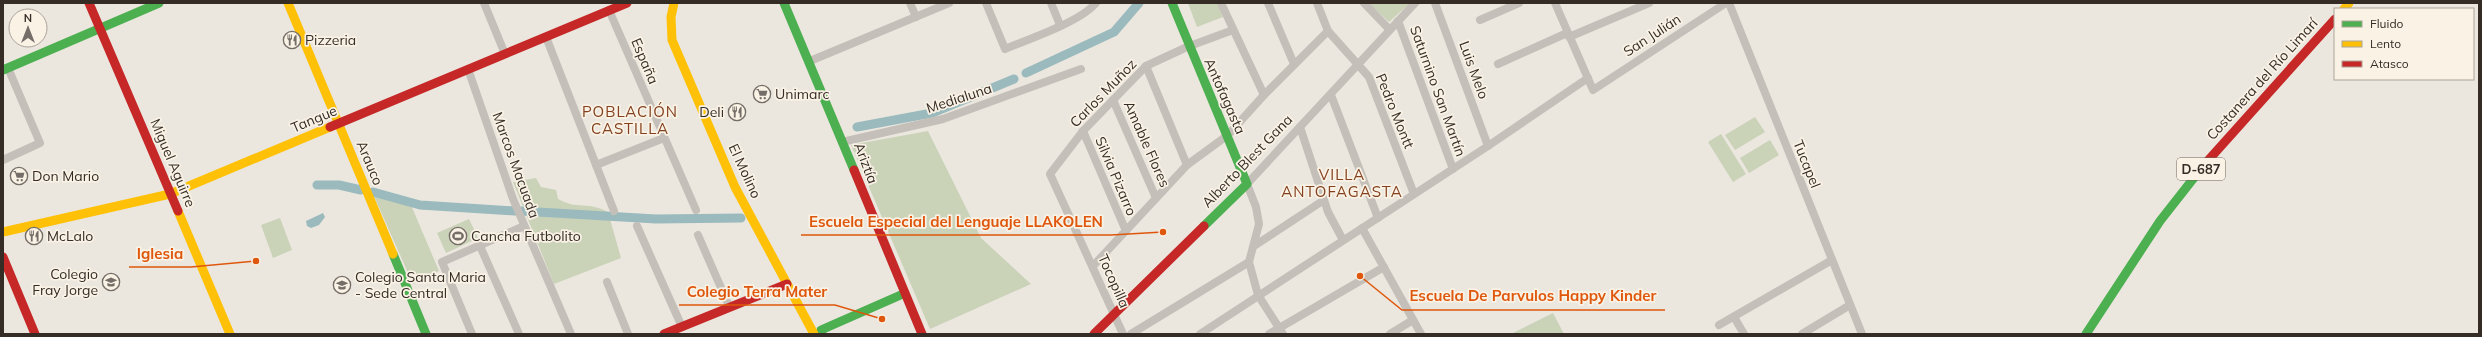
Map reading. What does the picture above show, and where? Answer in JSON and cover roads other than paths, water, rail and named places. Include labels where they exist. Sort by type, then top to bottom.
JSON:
[{"type":"main road","name":"Miguel Aguirre","points":[[89,3],[230,334]]},
{"type":"main road","points":[[5,69],[159,3]]},
{"type":"main road","name":"Arauco","points":[[288,3],[426,334]]},
{"type":"main road","name":"Tangue","points":[[3,232],[170,194],[627,3]]},
{"type":"main road","points":[[666,3],[672,13]]},
{"type":"main road","name":"El Molino","points":[[674,3],[672,13],[672,40],[735,187],[787,284],[819,333]]},
{"type":"main road","name":"Ariztía","points":[[784,3],[810,61],[903,294],[922,334]]},
{"type":"main road","name":"Antofagasta","points":[[1172,3],[1187,47],[1228,135],[1247,184]]},
{"type":"main road","name":"Costanera del Río Limarí","points":[[2086,334],[2152,232],[2186,187],[2334,20]]},
{"type":"main road","name":"Alberto Blest Gana","points":[[1094,334],[1247,184]]},
{"type":"main road","points":[[3,257],[35,334]]},
{"type":"main road","points":[[664,334],[729,306],[787,284]]},
{"type":"main road","points":[[819,333],[903,294]]},
{"type":"street","points":[[484,3],[504,54]]},
{"type":"street","points":[[910,3],[916,17]]},
{"type":"street","points":[[810,61],[949,3]]},
{"type":"street","points":[[986,3],[1005,49],[1090,10],[1096,3]]},
{"type":"street","points":[[1051,3],[1060,25]]},
{"type":"street","points":[[1221,3],[1264,95]]},
{"type":"street","points":[[1268,3],[1294,64]]},
{"type":"street","name":"Pedro Montt","points":[[1317,3],[1328,31],[1369,77],[1414,194]]},
{"type":"street","points":[[1364,3],[1390,29]]},
{"type":"street","name":"Alberto Blest Gana","points":[[1247,184],[1415,3]]},
{"type":"street","name":"Luis Melo","points":[[1435,3],[1488,146]]},
{"type":"street","points":[[1480,20],[1519,3]]},
{"type":"street","points":[[1200,334],[1488,146],[1588,78],[1555,3]]},
{"type":"street","points":[[1498,64],[1649,3]]},
{"type":"street","name":"San Julián","points":[[1588,78],[1593,90],[1727,3]]},
{"type":"street","name":"Tucapel","points":[[1727,3],[1862,334]]},
{"type":"street","name":"España","points":[[609,10],[696,210]]},
{"type":"street","name":"Saturnino San Martín","points":[[1398,21],[1452,169]]},
{"type":"street","name":"Carlos Muñoz","points":[[1050,174],[1083,131],[1146,66],[1187,47],[1233,30]]},
{"type":"street","points":[[1093,266],[1187,165],[1228,135],[1264,95],[1328,31]]},
{"type":"street","points":[[546,37],[614,211]]},
{"type":"street","points":[[1146,66],[1187,165]]},
{"type":"street","points":[[3,160],[40,143],[5,69]]},
{"type":"street","name":"Marcos Macuada","points":[[468,69],[524,226],[571,334]]},
{"type":"street","name":"Medialuna","points":[[842,142],[942,119],[1081,69]]},
{"type":"street","points":[[1331,95],[1378,218]]},
{"type":"street","name":"Amable Flores","points":[[1113,100],[1156,198]]},
{"type":"street","points":[[1300,127],[1324,200],[1343,240]]},
{"type":"street","name":"Silvia Pizarro","points":[[1083,131],[1126,230]]},
{"type":"street","points":[[596,165],[664,138]]},
{"type":"street","name":"Tocopilla","points":[[1050,174],[1093,266],[1122,334]]},
{"type":"street","name":"Antofagasta","points":[[1247,184],[1256,208],[1259,224],[1249,262]]},
{"type":"street","points":[[1254,246],[1324,200]]},
{"type":"street","points":[[472,334],[442,262],[524,226]]},
{"type":"street","points":[[638,226],[682,327]]},
{"type":"street","points":[[1362,228],[1421,334]]},
{"type":"street","points":[[698,235],[729,306]]},
{"type":"street","points":[[480,246],[519,334]]},
{"type":"street","points":[[1719,325],[1832,260]]},
{"type":"street","points":[[1131,334],[1249,262],[1258,295],[1281,331]]},
{"type":"street","points":[[1269,334],[1281,331],[1384,267]]},
{"type":"street","points":[[607,282],[628,334]]},
{"type":"street","points":[[1802,334],[1850,305]]},
{"type":"street","points":[[1734,317],[1744,334]]},
{"type":"street","points":[[1390,334],[1413,320]]},
{"type":"water","points":[[323,213],[325,217],[319,225],[311,228],[307,226],[306,221]]},
{"type":"waterway","points":[[1026,73],[1114,32],[1139,3]]},
{"type":"waterway","points":[[857,127],[932,113],[1014,79]]},
{"type":"waterway","points":[[317,185],[339,185],[361,190]]},
{"type":"waterway","points":[[373,192],[420,205],[515,211]]},
{"type":"waterway","points":[[521,211],[656,219],[741,218]]},
{"type":"place","name":"Pizzeria","points":[[292,40]]},
{"type":"place","name":"Unimarc","points":[[762,94]]},
{"type":"place","name":"Deli","points":[[737,112]]},
{"type":"place","name":"Don Mario","points":[[19,176]]},
{"type":"place","name":"Escuela Especial del Lenguaje LLAKOLEN","points":[[1163,232]]},
{"type":"place","name":"McLalo","points":[[34,236]]},
{"type":"place","name":"Cancha Futbolito","points":[[458,236]]},
{"type":"place","name":"Iglesia","points":[[256,261]]},
{"type":"place","name":"Escuela De Parvulos Happy Kinder","points":[[1360,276]]},
{"type":"place","name":"Colegio Fray Jorge","points":[[111,282]]},
{"type":"place","name":"Colegio Santa Maria - Sede Central","points":[[342,285]]},
{"type":"place","name":"Colegio Terra Mater","points":[[882,319]]},
{"type":"district","name":"POBLACIÓN CASTILLA","points":[[630,120]]},
{"type":"district","name":"VILLA ANTOFAGASTA","points":[[1342,184]]}]
